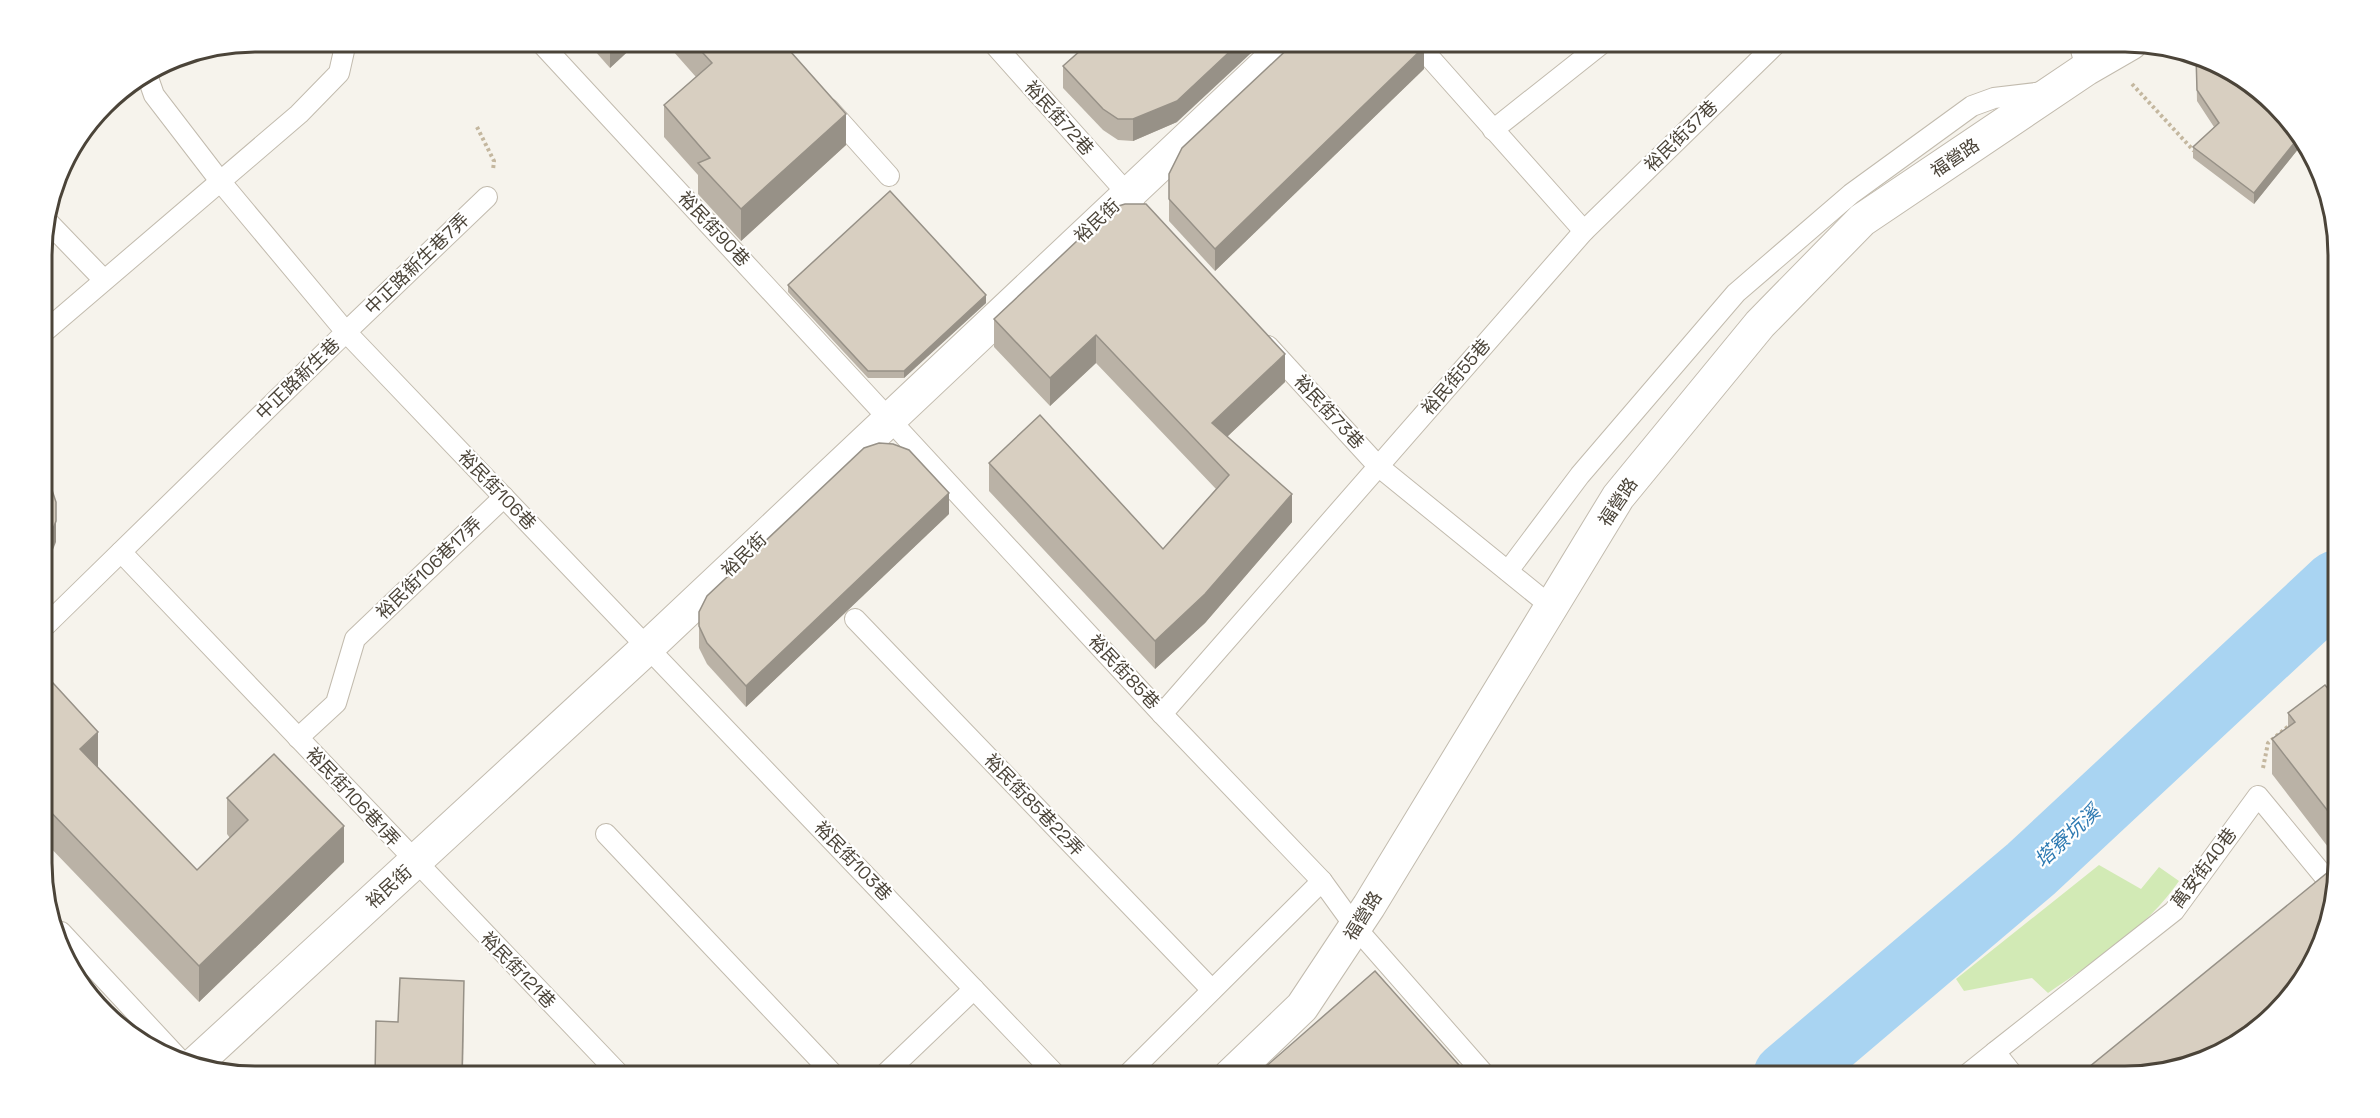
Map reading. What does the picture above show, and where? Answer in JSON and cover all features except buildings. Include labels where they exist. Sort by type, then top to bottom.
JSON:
[{"type":"street","name":"裕民街","points":[[201,1058],[648,647],[1126,193],[1279,52]]},
{"type":"street","name":"福營路","points":[[1241,1065],[1302,1007],[1356,928],[1553,608],[1618,497],[1760,324],[1862,220],[2056,90],[2083,56],[2098,52]]},
{"type":"lane","points":[[1425,52],[1584,231]]},
{"type":"lane","points":[[1493,130],[1591,52]]},
{"type":"lane","name":"裕民街37巷","points":[[1584,231],[1768,52]]},
{"type":"lane","points":[[53,325],[299,114],[339,73],[344,53]]},
{"type":"lane","name":"裕民街90巷","points":[[550,53],[889,417]]},
{"type":"lane","name":"裕民街72巷","points":[[1001,53],[1126,193]]},
{"type":"lane","name":"中正路新生巷","points":[[52,619],[346,332],[220,182],[154,95],[150,83]]},
{"type":"lane","points":[[1508,571],[1580,476],[1736,293],[1851,194],[1972,106],[1994,98],[2056,90]]},
{"type":"lane","points":[[817,96],[889,176]]},
{"type":"lane","points":[[1126,193],[1151,220]]},
{"type":"lane","name":"中正路新生巷7弄","points":[[346,332],[488,196]]},
{"type":"lane","points":[[54,228],[105,280]]},
{"type":"lane","name":"裕民街55巷","points":[[1162,714],[1584,231]]},
{"type":"lane","name":"裕民街106巷","points":[[346,332],[648,647]]},
{"type":"lane","name":"裕民街73巷","points":[[1257,334],[1378,466],[1553,608]]},
{"type":"lane","name":"裕民街85巷","points":[[889,417],[1162,714],[1322,882],[1356,928],[1476,1065]]},
{"type":"lane","name":"裕民街106巷17弄","points":[[355,639],[504,497]]},
{"type":"lane","points":[[121,552],[298,738]]},
{"type":"lane","name":"裕民街85巷22弄","points":[[855,619],[1212,990]]},
{"type":"lane","name":"裕民街106巷1弄","points":[[355,639],[336,703],[298,738],[416,863]]},
{"type":"lane","name":"裕民街103巷","points":[[648,647],[1047,1066]]},
{"type":"lane","points":[[2258,796],[2327,879]]},
{"type":"lane","name":"萬安街40巷","points":[[1979,1065],[2174,911],[2258,796]]},
{"type":"lane","points":[[606,834],[826,1066]]},
{"type":"lane","name":"裕民街121巷","points":[[416,863],[611,1066]]},
{"type":"lane","points":[[1136,1066],[1322,882]]},
{"type":"lane","points":[[68,939],[164,1043]]},
{"type":"lane","points":[[894,1066],[974,989]]},
{"type":"lane","points":[[1995,1052],[2005,1065]]},
{"type":"path","points":[[2136,91],[2196,153]]},
{"type":"path","points":[[477,127],[494,161],[488,196]]},
{"type":"path","points":[[2320,699],[2328,692]]},
{"type":"path","points":[[2258,796],[2268,743],[2294,721]]},
{"type":"green space","points":[[2099,865],[2141,889],[2159,867],[2179,881],[2151,915],[2119,943],[2048,993],[2032,978],[1964,991],[1956,979]]},
{"type":"waterway","name":"塔寮坑溪","points":[[1800,1065],[2031,869],[2328,592]]}]
